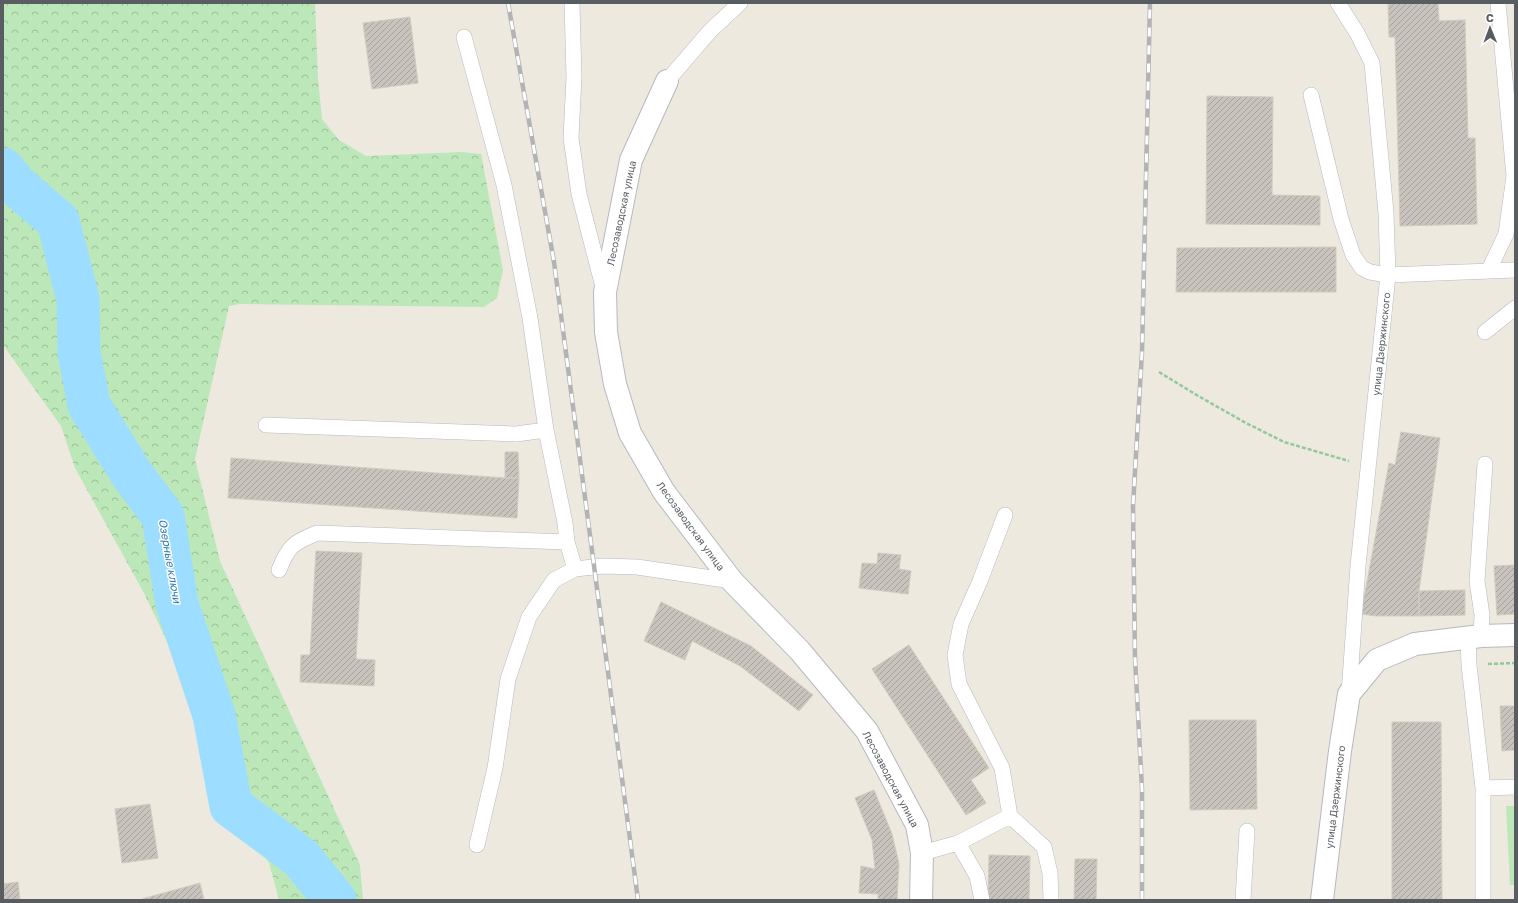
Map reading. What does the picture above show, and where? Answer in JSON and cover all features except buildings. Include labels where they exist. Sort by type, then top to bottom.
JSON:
[{"type":"street","name":"Лесозаводская улица","points":[[667,81],[631,160],[604,292],[606,332],[615,384],[630,433],[664,492],[732,581],[800,651],[867,731],[917,825],[922,853],[921,900]]},
{"type":"street","points":[[1349,694],[1377,660],[1416,644],[1475,637],[1515,635]]},
{"type":"street","name":"улица Дзержинского","points":[[1322,900],[1340,752],[1349,694]]},
{"type":"lane","points":[[572,3],[574,77],[571,138],[579,194],[604,292]]},
{"type":"lane","points":[[667,81],[710,31],[740,3]]},
{"type":"lane","name":"улица Дзержинского","points":[[1338,3],[1357,33],[1372,63],[1386,213],[1388,275],[1358,566],[1349,694]]},
{"type":"lane","points":[[1489,270],[1506,234],[1514,176],[1498,3]]},
{"type":"lane","points":[[464,37],[504,185],[530,318],[546,430],[565,523],[567,542],[575,569]]},
{"type":"lane","points":[[1311,96],[1341,219],[1354,255],[1362,268],[1370,272],[1388,275],[1515,270]]},
{"type":"lane","points":[[1485,332],[1515,308]]},
{"type":"lane","points":[[266,424],[516,434],[546,430]]},
{"type":"lane","points":[[1483,900],[1483,788],[1469,665],[1475,637],[1482,615],[1477,581],[1485,464]]},
{"type":"lane","points":[[1005,515],[980,582],[961,624],[955,655],[959,684],[1002,768],[1010,816],[1044,847],[1050,874],[1051,900]]},
{"type":"lane","points":[[279,570],[286,552],[297,541],[317,533],[567,542]]},
{"type":"lane","points":[[477,845],[495,768],[508,680],[529,617],[554,580],[575,569],[604,566],[637,567],[732,581]]},
{"type":"lane","points":[[1483,788],[1515,787]]},
{"type":"lane","points":[[922,853],[958,843],[1010,816]]},
{"type":"lane","points":[[1243,900],[1247,831]]},
{"type":"lane","points":[[958,843],[977,876],[982,900]]},
{"type":"path","points":[[1159,372],[1246,424],[1284,442],[1369,467]]},
{"type":"path","points":[[1469,665],[1515,663]]},
{"type":"green space","points":[[3,3],[315,3],[318,78],[322,119],[339,140],[366,156],[462,152],[481,154],[503,270],[497,298],[484,307],[240,304],[229,306],[195,459],[220,561],[360,865],[363,900],[279,900],[269,863],[237,816],[200,755],[190,690],[145,595],[75,468],[61,426],[3,345]]},
{"type":"green space","points":[[1506,806],[1515,806],[1515,885],[1510,885]]},
{"type":"waterway","name":"Озерные ключи","points":[[3,169],[16,185],[58,221],[78,299],[79,352],[89,405],[131,473],[163,516],[177,604],[214,715],[231,806],[301,858],[335,900]]},
{"type":"railway","points":[[508,3],[554,262],[638,900]]},
{"type":"railway","points":[[1142,900],[1142,789],[1135,658],[1133,506],[1142,352],[1150,3]]}]
